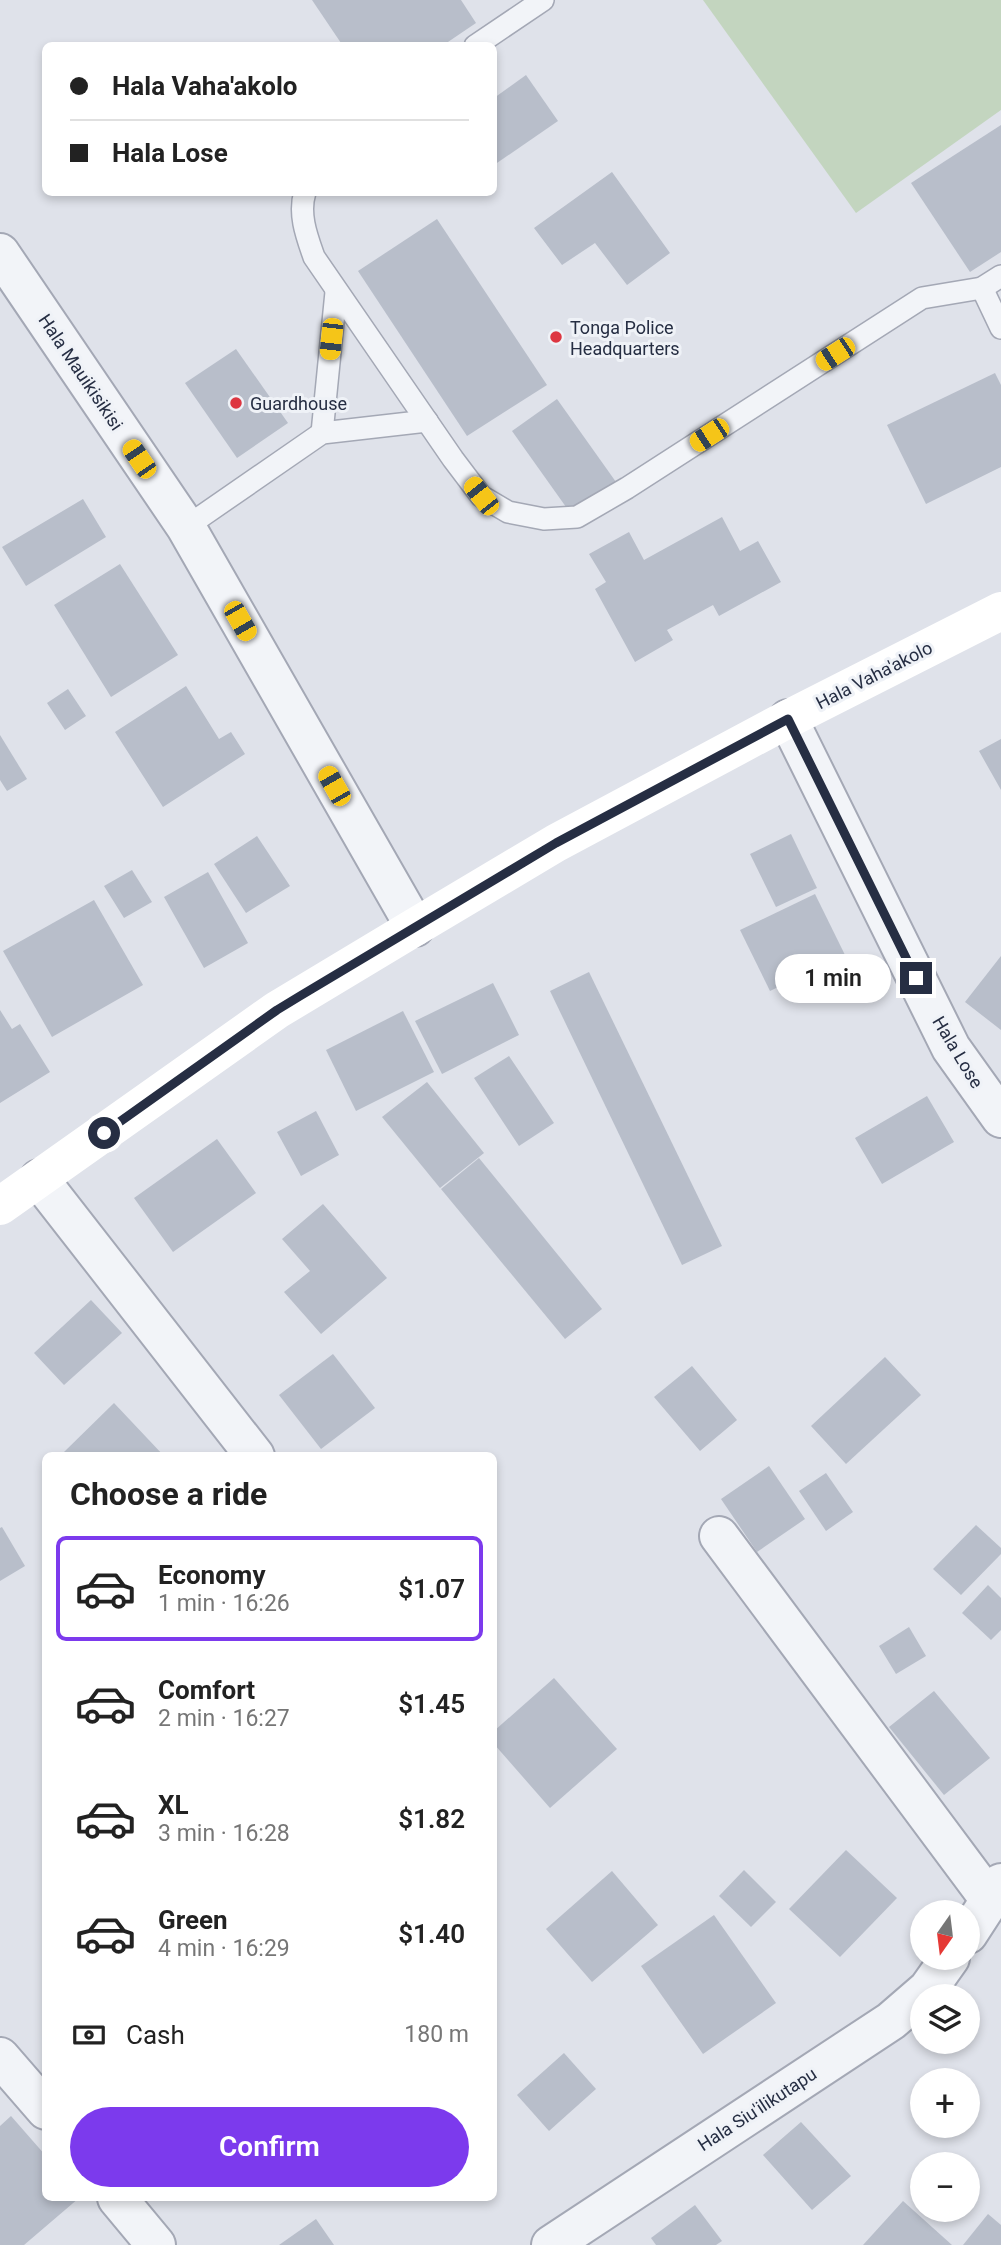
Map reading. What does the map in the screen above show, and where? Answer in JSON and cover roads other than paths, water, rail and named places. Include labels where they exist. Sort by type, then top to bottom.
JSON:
[{"type":"main road","name":"Hala Vaha'akolo","points":[[12,1192],[277,1010],[556,843],[788,719],[1001,611]]},
{"type":"street","name":"Hala Mauikisikisi","points":[[0,253],[186,527],[415,927]]},
{"type":"street","name":"Hala Lose","points":[[788,719],[951,1048],[1001,1118]]},
{"type":"street","points":[[12,1192],[251,1452]]},
{"type":"street","points":[[719,1536],[995,1892],[980,1915]]},
{"type":"street","name":"Hala Siu'ilikutapu","points":[[551,2245],[891,2021],[928,1989],[941,1970]]},
{"type":"street","points":[[0,2057],[42,2105]]},
{"type":"street","points":[[119,2201],[156,2245]]},
{"type":"lane","points":[[480,42],[530,4]]},
{"type":"lane","points":[[305,196],[304,229],[314,257],[481,496],[508,512],[544,519],[577,517],[627,488],[922,298],[982,288],[1001,276]]},
{"type":"lane","points":[[982,288],[1001,328]]},
{"type":"lane","points":[[322,433],[336,292]]},
{"type":"lane","points":[[186,527],[322,433],[427,421]]},
{"type":"place","name":"Tonga Police Headquarters","points":[[556,337]]},
{"type":"place","name":"Guardhouse","points":[[236,403]]}]
